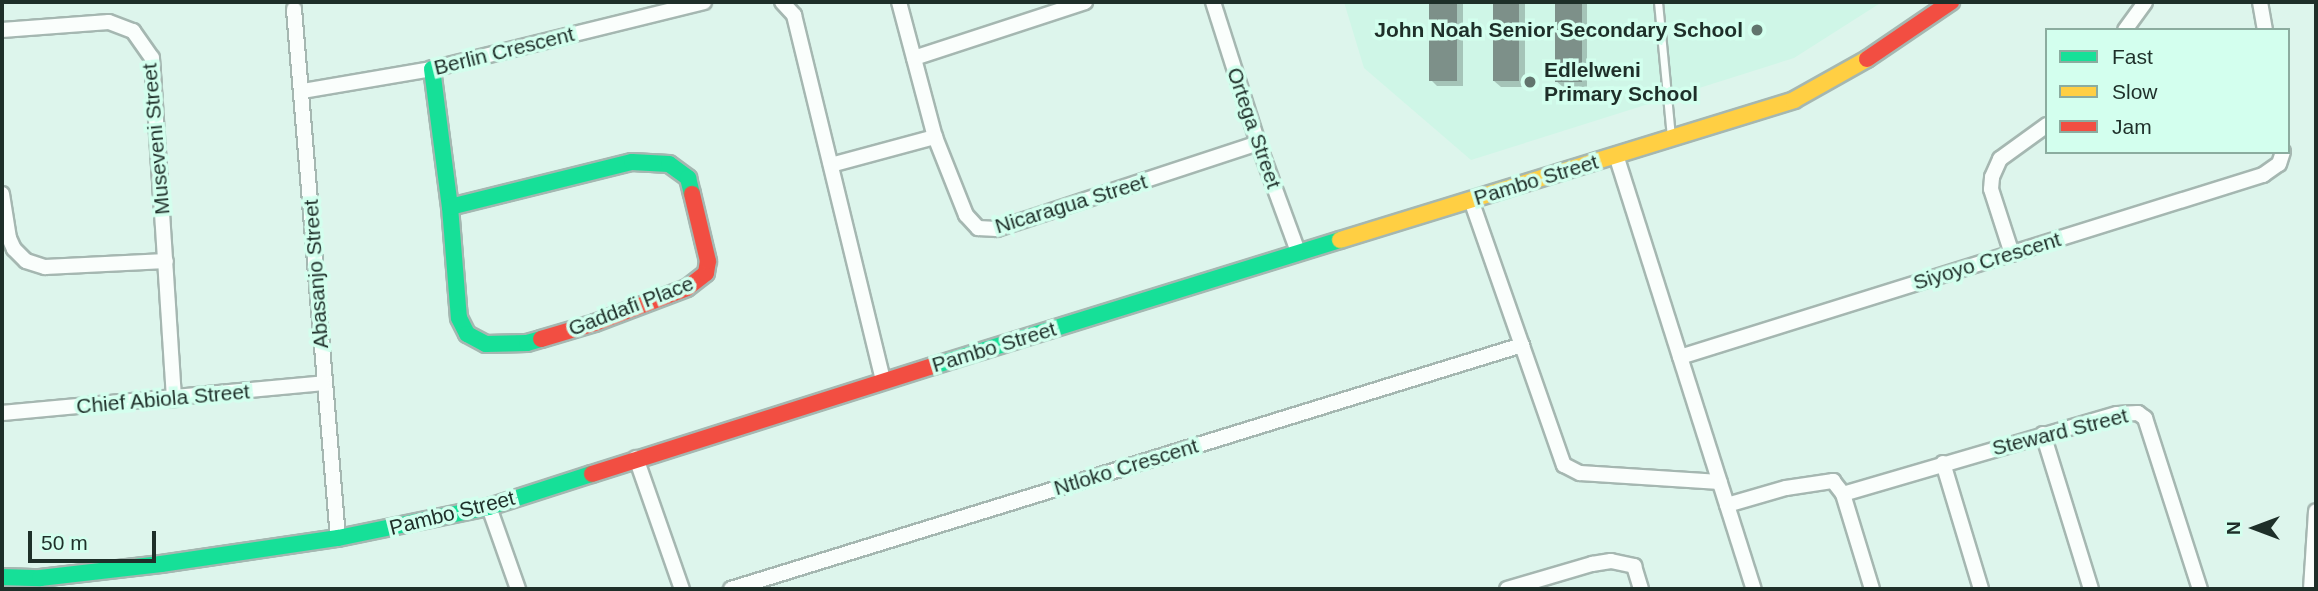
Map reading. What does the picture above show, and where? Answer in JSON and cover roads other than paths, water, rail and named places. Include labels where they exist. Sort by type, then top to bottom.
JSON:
[{"type":"street","name":"Berlin Crescent","points":[[303,91],[432,69],[704,2]]},
{"type":"street","points":[[782,2],[794,15],[883,381]]},
{"type":"street","name":"Nicaragua Street","points":[[899,2],[935,136],[966,215],[971,224],[986,230],[1258,143]]},
{"type":"street","points":[[914,58],[1085,2]]},
{"type":"street","name":"Ortega Street","points":[[1213,2],[1258,143],[1298,252]]},
{"type":"street","name":"Pambo Street","points":[[2,577],[40,578],[161,564],[338,538],[489,507],[636,458],[1794,100],[1875,55],[1951,2]]},
{"type":"street","points":[[2126,28],[2145,2]]},
{"type":"street","points":[[2260,2],[2265,28]]},
{"type":"street","name":"Abasanjo Street","points":[[294,9],[303,91],[323,383],[338,538]]},
{"type":"street","name":"Museveni Street","points":[[2,30],[109,22],[133,31],[145,44],[152,58],[174,398]]},
{"type":"street","name":"Gaddafi Place","points":[[432,69],[450,207],[459,318],[467,334],[486,344],[527,343],[595,323],[687,288],[706,274],[708,261],[688,177],[669,164],[654,161],[632,162],[450,207]]},
{"type":"street","points":[[2012,254],[1991,189],[1992,177],[2000,159],[2045,126]]},
{"type":"street","points":[[831,165],[935,136]]},
{"type":"street","name":"Siyoyo Crescent","points":[[1680,357],[2263,175],[2279,164],[2282,154]]},
{"type":"street","points":[[1616,155],[1754,589]]},
{"type":"street","points":[[2,194],[9,238],[14,250],[26,261],[46,267],[166,261]]},
{"type":"street","points":[[1471,200],[1559,454],[1570,469],[1580,473],[1720,482]]},
{"type":"street","name":"Ntloko Crescent","points":[[731,589],[1522,345]]},
{"type":"street","name":"Chief Abiola Street","points":[[2,413],[323,383]]},
{"type":"street","name":"Steward Street","points":[[1843,494],[2043,434],[2129,412],[2145,418],[2200,589]]},
{"type":"street","points":[[2043,434],[2091,589]]},
{"type":"street","points":[[636,458],[682,589]]},
{"type":"street","points":[[1943,463],[1981,589]]},
{"type":"street","points":[[1727,505],[1829,480],[1837,483],[1843,494],[1872,589]]},
{"type":"street","points":[[489,507],[518,589]]},
{"type":"street","points":[[2311,589],[2316,511]]},
{"type":"street","points":[[1507,589],[1611,561],[1634,566],[1641,589]]},
{"type":"lane","points":[[1658,2],[1671,137]]},
{"type":"place","name":"John Noah Senior Secondary School","points":[[1757,30]]},
{"type":"place","name":"Edlelweni Primary School","points":[[1530,82]]}]
